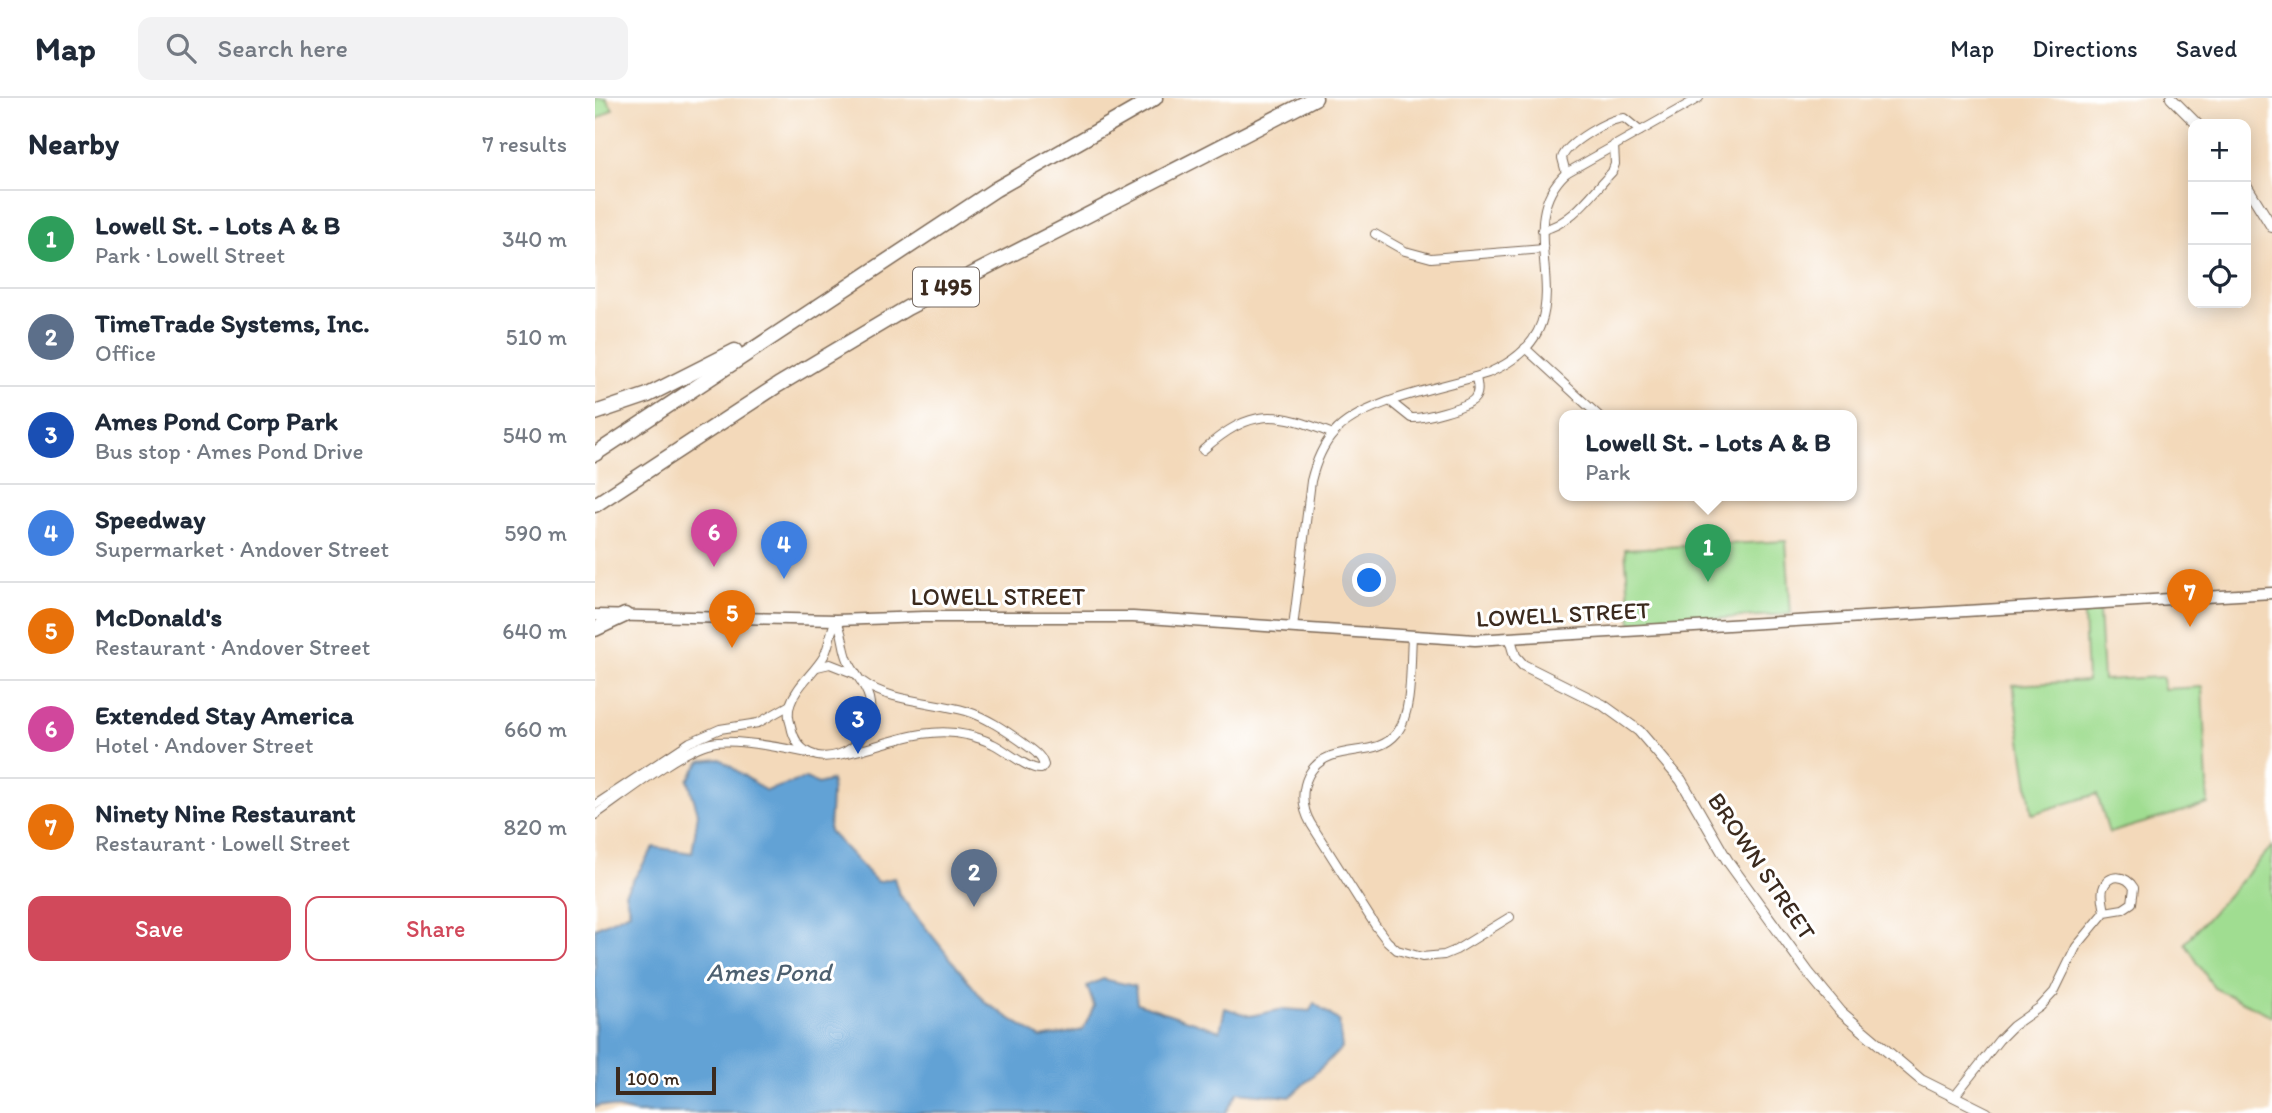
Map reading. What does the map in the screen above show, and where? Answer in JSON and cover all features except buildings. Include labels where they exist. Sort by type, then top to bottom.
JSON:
[{"type":"highway","name":"I 495","points":[[595,453],[996,189],[1155,98]]},
{"type":"highway","name":"I 495","points":[[595,505],[756,399],[907,308],[1315,98]]},
{"type":"highway","points":[[595,413],[669,386],[804,314]]},
{"type":"highway","points":[[595,629],[625,615]]},
{"type":"main road","name":"LOWELL STREET","points":[[595,615],[835,620],[1123,617],[1412,638],[1510,639],[2272,593]]},
{"type":"street","points":[[1293,628],[1309,489],[1315,468],[1333,434],[1352,418],[1391,402],[1506,366],[1525,348],[1537,330],[1546,306],[1547,285],[1542,230],[1548,197],[1566,173],[1699,98]]},
{"type":"street","points":[[2171,98],[2192,119]]},
{"type":"street","points":[[1566,173],[1562,158],[1569,147],[1614,120],[1624,118],[1640,131]]},
{"type":"street","points":[[1542,230],[1556,227],[1569,217],[1612,172],[1615,164],[1614,145]]},
{"type":"street","points":[[2251,193],[2272,227]]},
{"type":"street","points":[[1375,234],[1412,253],[1437,259],[1543,249]]},
{"type":"street","points":[[1525,348],[1592,410]]},
{"type":"street","points":[[1391,402],[1411,418],[1422,417],[1472,401],[1478,393],[1476,377]]},
{"type":"street","points":[[1203,450],[1232,428],[1264,416],[1285,417],[1333,434]]},
{"type":"street","points":[[595,805],[690,742],[720,729],[758,723],[790,705],[829,645],[835,620]]},
{"type":"street","points":[[835,620],[842,630],[848,660],[860,679],[870,705],[866,733],[854,748],[838,755]]},
{"type":"street","points":[[1412,638],[1407,704],[1402,726],[1393,738],[1383,745],[1333,755],[1319,764],[1305,783],[1305,814],[1375,925],[1397,950],[1422,957],[1444,955],[1510,917]]},
{"type":"street","name":"BROWN STREET","points":[[1510,639],[1515,656],[1523,665],[1603,705],[1639,731],[1655,748],[1681,780],[1711,835],[1753,898],[1850,1021],[1914,1075],[1987,1113]]},
{"type":"street","points":[[595,815],[678,759],[712,743],[728,742],[810,754],[838,755],[921,734],[951,732],[994,744],[1032,769],[1041,769],[1044,765],[1039,755],[1031,748],[980,717],[949,707],[888,694],[870,687],[847,669],[833,665],[817,667]]},
{"type":"street","points":[[790,705],[792,731],[810,754]]},
{"type":"street","points":[[1954,1097],[1999,1040],[2054,992],[2076,947],[2105,912],[2123,909],[2132,903],[2135,893],[2127,880],[2117,877],[2103,886],[2105,912]]},
{"type":"green space","points":[[595,98],[606,98],[613,109],[595,121]]},
{"type":"green space","points":[[1786,541],[1791,614],[1631,624],[1625,549]]},
{"type":"green space","points":[[2099,610],[2103,680],[2163,677],[2164,689],[2202,687],[2208,804],[2109,833],[2097,794],[2032,814],[2013,685],[2087,681],[2084,616],[2079,611]]},
{"type":"green space","points":[[2272,846],[2272,1016],[2214,988],[2185,943]]},
{"type":"water","name":"Ames Pond","points":[[720,759],[766,791],[806,778],[818,784],[832,780],[829,831],[877,882],[894,878],[899,894],[986,1003],[1041,1038],[1083,1030],[1094,1006],[1087,986],[1103,979],[1135,986],[1137,1003],[1220,1031],[1225,1008],[1250,1016],[1284,1009],[1310,1011],[1314,1003],[1339,1021],[1342,1048],[1290,1097],[1238,1092],[1226,1113],[636,1113],[601,1105],[595,1107],[595,928],[630,912],[625,893],[654,847],[692,853],[698,813],[688,780],[701,761]]},
{"type":"place","name":"Extended Stay America","points":[[714,567]]},
{"type":"place","name":"Speedway","points":[[784,579]]},
{"type":"place","name":"Lowell St. - Lots A & B","points":[[1708,582]]},
{"type":"place","name":"Ninety Nine Restaurant","points":[[2190,627]]},
{"type":"place","name":"McDonald's","points":[[732,648]]},
{"type":"place","name":"Ames Pond Corp Park","points":[[858,754]]},
{"type":"place","name":"TimeTrade Systems, Inc.","points":[[974,907]]}]
